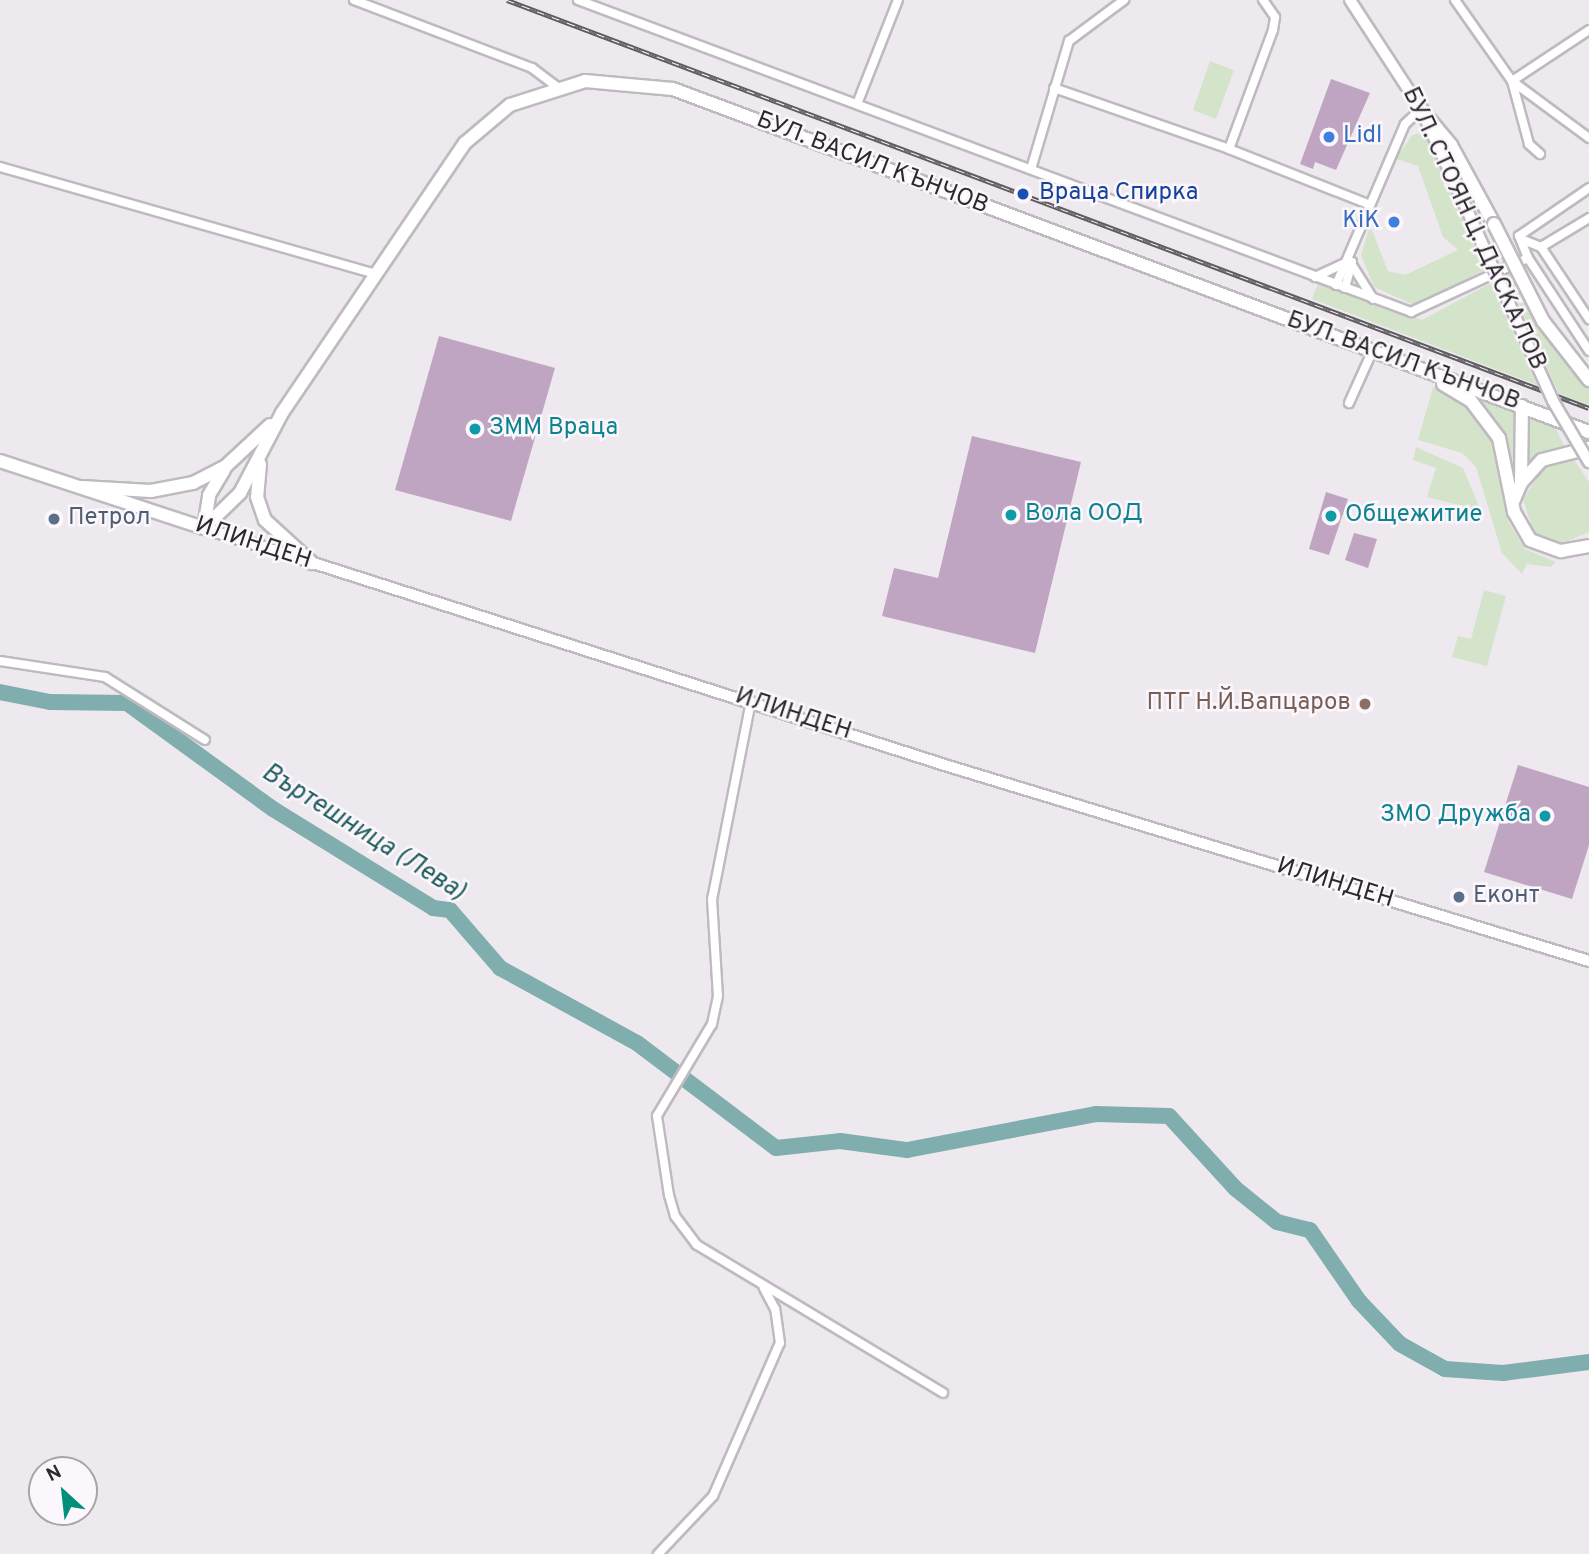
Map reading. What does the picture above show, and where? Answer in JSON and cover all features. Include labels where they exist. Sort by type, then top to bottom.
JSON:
[{"type":"main road","name":"БУЛ. ВАСИЛ КЪНЧОВ","points":[[204,528],[233,502],[282,413],[375,274],[474,134],[510,105],[556,86],[604,80],[673,89],[1589,432]]},
{"type":"main road","points":[[1421,109],[1451,145],[1543,321],[1589,380]]},
{"type":"main road","points":[[1422,371],[1471,401],[1486,418],[1499,438],[1518,524],[1536,545],[1560,551],[1588,545]]},
{"type":"main road","points":[[1513,502],[1521,483],[1522,406]]},
{"type":"main road","name":"БУЛ. ВАСИЛ КЪНЧОВ","points":[[82,487],[166,490],[226,466],[282,413]]},
{"type":"main road","points":[[265,444],[256,486],[259,508],[273,532],[312,563]]},
{"type":"main road","points":[[1521,483],[1555,454],[1589,448]]},
{"type":"main road","name":"ИЛИНДЕН","points":[[0,461],[204,528]]},
{"type":"main road","points":[[204,528],[209,495],[226,466]]},
{"type":"street","points":[[354,0],[532,68],[556,86]]},
{"type":"street","points":[[578,0],[1411,312],[1427,309],[1528,258]]},
{"type":"street","points":[[857,104],[898,0]]},
{"type":"street","points":[[1031,169],[1069,41],[1124,0]]},
{"type":"street","points":[[1229,149],[1273,30],[1275,17],[1263,0]]},
{"type":"street","name":"БУЛ. СТОЯН Ц. ДАСКАЛОВ","points":[[1350,0],[1421,109],[1553,401],[1589,462]]},
{"type":"street","points":[[1455,0],[1512,81],[1589,138]]},
{"type":"street","points":[[1512,81],[1589,30]]},
{"type":"street","points":[[1512,81],[1529,144],[1539,154]]},
{"type":"street","points":[[1054,88],[1229,149],[1368,204]]},
{"type":"street","points":[[1340,286],[1368,204],[1405,124],[1421,109]]},
{"type":"street","points":[[0,167],[375,274]]},
{"type":"street","points":[[1519,236],[1589,188]]},
{"type":"street","points":[[1519,236],[1526,244],[1541,247],[1589,218]]},
{"type":"street","points":[[1519,236],[1528,258],[1589,351]]},
{"type":"street","points":[[1541,247],[1589,319]]},
{"type":"street","points":[[1315,277],[1348,264]]},
{"type":"street","points":[[1348,264],[1373,299]]},
{"type":"street","points":[[1349,403],[1372,352]]},
{"type":"street","name":"ИЛИНДЕН","points":[[204,528],[1589,961]]},
{"type":"street","points":[[0,661],[104,677],[205,740]]},
{"type":"street","points":[[751,701],[712,899],[718,996],[712,1024],[657,1116],[676,1216],[697,1245],[764,1288],[943,1393]]},
{"type":"street","points":[[658,1554],[713,1496],[780,1343],[775,1309],[764,1288]]},
{"type":"green space","points":[[1210,61],[1234,70],[1216,119],[1193,110]]},
{"type":"green space","points":[[1423,132],[1485,270],[1414,305],[1374,287],[1361,255],[1370,225],[1388,271],[1405,275],[1458,250],[1443,237],[1418,166],[1396,159],[1412,135]]},
{"type":"green space","points":[[1512,270],[1552,343],[1589,386],[1589,405],[1559,394],[1505,273]]},
{"type":"green space","points":[[1318,283],[1422,320],[1491,283],[1537,385],[1312,299]]},
{"type":"green space","points":[[1433,387],[1472,408],[1492,435],[1508,521],[1525,549],[1556,562],[1551,567],[1527,564],[1522,574],[1502,553],[1476,467],[1462,453],[1418,440]]},
{"type":"green space","points":[[1458,388],[1517,412],[1517,482],[1497,420]]},
{"type":"green space","points":[[1529,418],[1555,427],[1565,447],[1529,468]]},
{"type":"green space","points":[[1416,447],[1463,468],[1481,511],[1427,497],[1436,468],[1413,460]]},
{"type":"green space","points":[[1572,457],[1589,482],[1589,532],[1556,546],[1534,534],[1523,499],[1544,467]]},
{"type":"green space","points":[[1484,590],[1506,596],[1487,666],[1452,657],[1458,636],[1471,639]]},
{"type":"building","name":"Lidl","points":[[1331,79],[1370,93],[1336,170],[1315,162],[1313,169],[1300,164]]},
{"type":"building","name":"ЗММ Враца","points":[[439,336],[555,368],[511,521],[395,490]]},
{"type":"building","name":"Вола ООД","points":[[972,436],[1081,462],[1035,653],[882,616],[894,568],[938,578]]},
{"type":"building","name":"Общежитие","points":[[1326,492],[1348,499],[1329,555],[1309,549]]},
{"type":"building","points":[[1354,533],[1377,539],[1368,568],[1345,560]]},
{"type":"building","name":"ЗМО Дружба","points":[[1518,765],[1589,787],[1589,845],[1572,899],[1484,872]]},
{"type":"waterway","name":"Въртешница (Лева)","points":[[0,692],[50,702],[127,703],[273,809],[433,908],[450,910],[500,968],[637,1043],[776,1148],[840,1141],[907,1150],[1096,1114],[1169,1116],[1236,1189],[1277,1222],[1310,1230],[1359,1301],[1400,1344],[1445,1369],[1503,1373],[1589,1362]]},
{"type":"railway","points":[[507,0],[1589,408]]},
{"type":"place","name":"Lidl","points":[[1329,137]]},
{"type":"place","name":"Враца Спирка","points":[[1023,194]]},
{"type":"place","name":"KiK","points":[[1394,222]]},
{"type":"place","name":"ЗММ Враца","points":[[475,429]]},
{"type":"place","name":"Вола ООД","points":[[1011,515]]},
{"type":"place","name":"Общежитие","points":[[1331,516]]},
{"type":"place","name":"Петрол","points":[[54,519]]},
{"type":"place","name":"ПТГ Н.Й.Вапцаров","points":[[1365,704]]},
{"type":"place","name":"ЗМО Дружба","points":[[1545,816]]},
{"type":"place","name":"Еконт","points":[[1459,897]]}]
